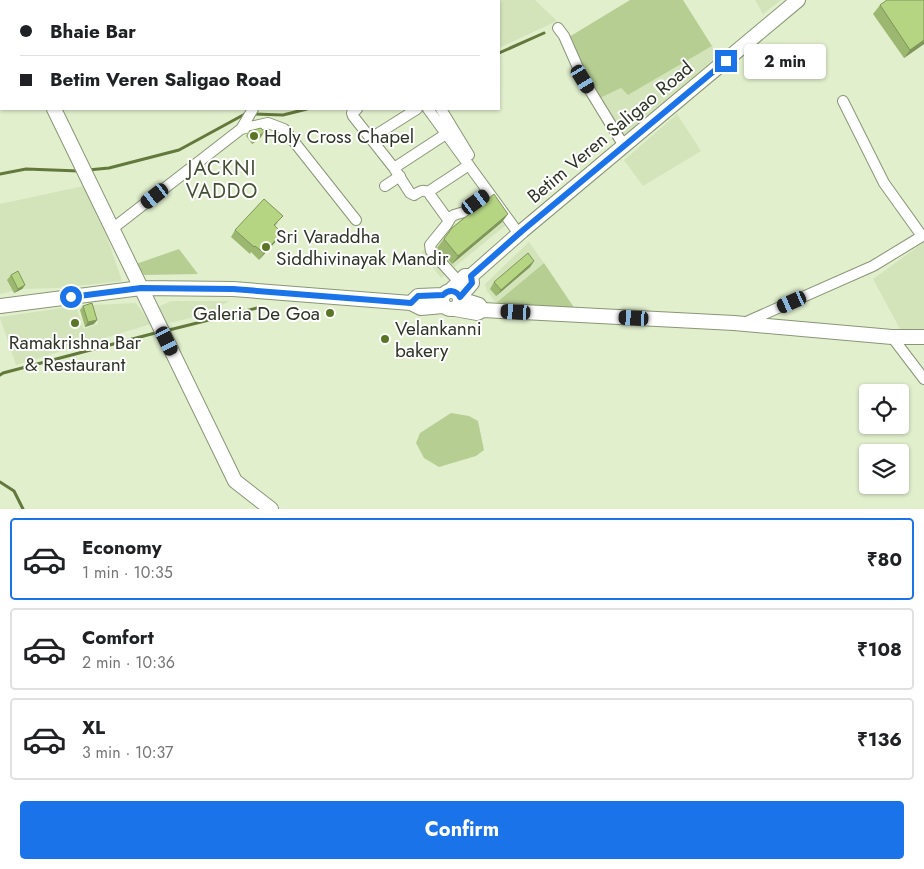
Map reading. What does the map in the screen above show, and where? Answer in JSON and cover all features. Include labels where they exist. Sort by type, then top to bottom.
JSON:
[{"type":"main road","name":"Betim Veren Saligao Road","points":[[455,295],[520,232],[798,0]]},
{"type":"main road","points":[[54,110],[235,481],[271,509]]},
{"type":"main road","points":[[0,306],[141,288],[233,289],[411,303],[421,308],[455,295],[478,305],[483,310],[743,324],[892,337],[924,337]]},
{"type":"street","points":[[558,28],[564,36],[583,79],[624,146]]},
{"type":"street","points":[[743,324],[873,266],[923,235],[884,183],[843,100]]},
{"type":"street","points":[[112,229],[241,129],[252,110]]},
{"type":"street","points":[[356,110],[352,113],[353,116],[397,172],[411,194],[414,195],[421,190],[428,192],[449,221]]},
{"type":"street","points":[[396,110],[402,118]]},
{"type":"street","points":[[371,138],[415,110]]},
{"type":"street","points":[[429,110],[520,232]]},
{"type":"street","points":[[442,110],[468,154],[520,232]]},
{"type":"street","points":[[241,129],[268,123],[284,129],[356,220]]},
{"type":"street","points":[[385,186],[397,172],[446,134]]},
{"type":"street","points":[[428,192],[469,165]]},
{"type":"street","points":[[455,295],[430,249],[430,245],[454,215],[464,212],[489,193]]},
{"type":"street","points":[[892,337],[924,379]]},
{"type":"shaded area","points":[[500,0],[535,0],[557,21],[500,48]]},
{"type":"shaded area","points":[[630,0],[683,0],[712,46],[628,95],[621,88],[600,98],[569,37]]},
{"type":"shaded area","points":[[755,0],[781,0],[763,14]]},
{"type":"shaded area","points":[[712,46],[718,56],[623,139],[600,98],[621,88],[628,95]]},
{"type":"shaded area","points":[[677,114],[701,151],[643,186],[624,160]]},
{"type":"shaded area","points":[[84,186],[107,237],[122,281],[59,288],[23,289],[0,294],[0,204]]},
{"type":"shaded area","points":[[493,194],[512,220],[441,278],[421,252]]},
{"type":"shaded area","points":[[529,242],[544,263],[496,303],[487,291],[485,284]]},
{"type":"shaded area","points":[[924,242],[924,329],[900,329],[873,279]]},
{"type":"shaded area","points":[[179,249],[198,274],[144,275],[136,264]]},
{"type":"shaded area","points":[[544,263],[575,309],[496,303]]},
{"type":"shaded area","points":[[171,301],[229,301],[208,314],[165,324],[156,308]]},
{"type":"shaded area","points":[[136,303],[151,324],[16,365],[0,318],[76,306],[84,329],[98,324],[93,305]]},
{"type":"shaded area","points":[[451,413],[469,416],[478,421],[484,450],[476,456],[439,467],[424,458],[416,443],[420,433]]},
{"type":"building","points":[[887,0],[924,0],[924,40],[910,50],[880,5]]},
{"type":"building","points":[[261,128],[264,132],[255,139],[249,131]]},
{"type":"building","points":[[494,194],[508,214],[458,256],[444,239],[452,228]]},
{"type":"building","points":[[264,199],[283,216],[274,225],[282,233],[264,253],[254,247],[235,230]]},
{"type":"building","points":[[528,253],[534,261],[501,290],[494,282]]},
{"type":"building","points":[[18,271],[25,285],[18,289],[11,275]]},
{"type":"building","points":[[92,303],[97,320],[88,322],[83,306]]},
{"type":"waterway","points":[[500,53],[544,33]]},
{"type":"waterway","points":[[254,114],[283,115],[303,110]]},
{"type":"waterway","points":[[88,170],[109,168],[179,150],[248,114]]},
{"type":"waterway","points":[[0,174],[26,169],[79,171]]},
{"type":"waterway","points":[[165,331],[257,308]]},
{"type":"waterway","points":[[0,375],[159,332]]},
{"type":"waterway","points":[[0,482],[14,491],[23,509]]},
{"type":"place","name":"Holy Cross Chapel","points":[[254,136]]},
{"type":"place","name":"Sri Varaddha Siddhivinayak Mandir","points":[[266,247]]},
{"type":"place","name":"Galeria De Goa","points":[[330,313]]},
{"type":"place","name":"Ramakrishna Bar & Restaurant","points":[[75,323]]},
{"type":"place","name":"Velankanni bakery","points":[[385,339]]},
{"type":"district","name":"JACKNI VADDO","points":[[222,180]]},
{"type":"route","points":[[71,297],[141,288],[233,289],[411,303],[418,296],[443,295],[450,291],[457,293],[460,297],[472,283],[471,276],[522,231],[726,61]]}]
